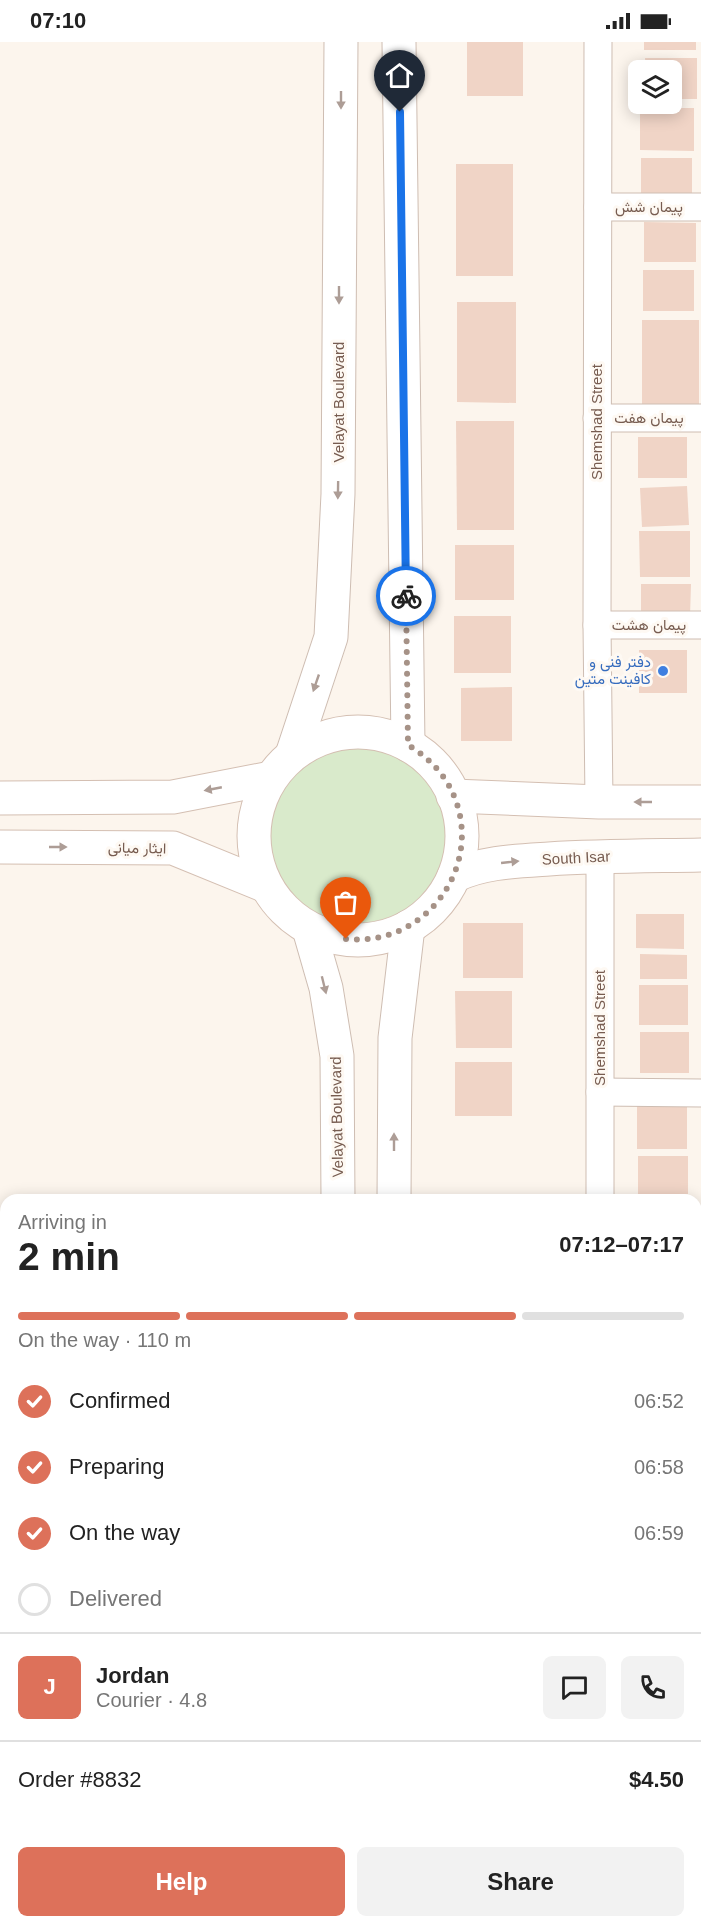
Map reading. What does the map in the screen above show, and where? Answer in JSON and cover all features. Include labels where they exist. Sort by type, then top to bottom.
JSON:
[{"type":"street","name":"Velayat Boulevard","points":[[281,766],[331,637],[338,494],[341,42]]},
{"type":"street","points":[[399,42],[408,745]]},
{"type":"street","name":"Shemshad Street","points":[[598,42],[599,802]]},
{"type":"street","name":"پیمان شش","points":[[598,207],[701,207]]},
{"type":"street","name":"پیمان هفت","points":[[597,418],[701,418]]},
{"type":"street","name":"پیمان هشت","points":[[597,625],[701,625]]},
{"type":"street","points":[[361,731],[386,735],[408,745],[423,754],[435,766],[446,780],[453,796],[461,822],[461,850],[454,876],[442,896],[427,914],[408,927],[384,937],[359,940],[333,938],[309,928],[284,910],[266,886],[256,860],[254,831],[258,804],[281,766],[312,741],[336,733],[361,731]]},
{"type":"street","points":[[0,798],[173,797],[281,766]]},
{"type":"street","points":[[453,796],[599,802],[701,802]]},
{"type":"street","name":"ایثار میانی","points":[[0,847],[173,848],[266,886]]},
{"type":"street","name":"South Isar","points":[[454,876],[506,862],[600,856],[701,855]]},
{"type":"street","name":"Shemshad Street","points":[[600,856],[600,1194]]},
{"type":"street","points":[[394,1194],[394,1038],[408,927]]},
{"type":"street","name":"Velayat Boulevard","points":[[309,928],[326,988],[337,1056],[338,1194]]},
{"type":"street","points":[[600,1092],[701,1093]]},
{"type":"green space","points":[[358,747],[375,748],[392,753],[421,772],[440,801],[445,818],[445,852],[440,869],[421,898],[392,917],[375,922],[358,923],[341,922],[324,917],[295,898],[276,869],[271,852],[270,835],[271,818],[276,801],[295,772],[324,753],[341,748]]},
{"type":"building","points":[[467,42],[523,42],[523,96],[467,96]]},
{"type":"building","points":[[644,42],[696,42],[696,50],[644,50]]},
{"type":"building","points":[[645,58],[697,58],[697,99],[682,99],[682,60],[645,60]]},
{"type":"building","points":[[682,108],[694,108],[694,151],[640,150],[640,114],[682,114]]},
{"type":"building","points":[[641,158],[692,158],[692,196],[641,196]]},
{"type":"building","points":[[456,164],[513,164],[513,276],[456,276]]},
{"type":"building","points":[[644,222],[696,223],[696,262],[644,262]]},
{"type":"building","points":[[643,270],[694,270],[694,311],[643,311]]},
{"type":"building","points":[[457,302],[516,302],[516,403],[457,402]]},
{"type":"building","points":[[642,320],[699,320],[699,407],[642,407]]},
{"type":"building","points":[[456,421],[514,421],[514,530],[457,530]]},
{"type":"building","points":[[638,437],[687,437],[687,478],[638,478]]},
{"type":"building","points":[[687,486],[689,525],[642,527],[640,488]]},
{"type":"building","points":[[639,531],[690,531],[690,577],[640,577]]},
{"type":"building","points":[[455,545],[514,545],[514,600],[455,600]]},
{"type":"building","points":[[641,584],[691,584],[690,617],[641,617]]},
{"type":"building","points":[[454,616],[511,616],[511,673],[454,673]]},
{"type":"building","name":"دفتر فنی و کافینت متین","points":[[639,650],[687,650],[687,693],[639,693]]},
{"type":"building","points":[[512,687],[512,741],[461,741],[461,688]]},
{"type":"building","points":[[636,914],[684,914],[684,949],[636,948]]},
{"type":"building","points":[[463,923],[523,923],[523,978],[463,978]]},
{"type":"building","points":[[640,954],[687,955],[687,979],[640,979]]},
{"type":"building","points":[[639,985],[688,985],[688,1025],[639,1025]]},
{"type":"building","points":[[455,991],[512,991],[512,1048],[456,1048]]},
{"type":"building","points":[[640,1032],[689,1032],[689,1073],[640,1073]]},
{"type":"building","points":[[455,1062],[512,1062],[512,1116],[455,1116]]},
{"type":"building","points":[[637,1106],[687,1107],[687,1149],[637,1149]]},
{"type":"building","points":[[638,1156],[688,1156],[688,1194],[638,1194]]},
{"type":"way so far","points":[[346,939],[384,937],[408,927],[427,914],[442,896],[454,876],[461,850],[461,822],[446,780],[423,754],[408,745],[406,596]]},
{"type":"place","name":"دفتر فنی و کافینت متین","points":[[663,671]]},
{"type":"route","points":[[400,112],[406,596]]}]
